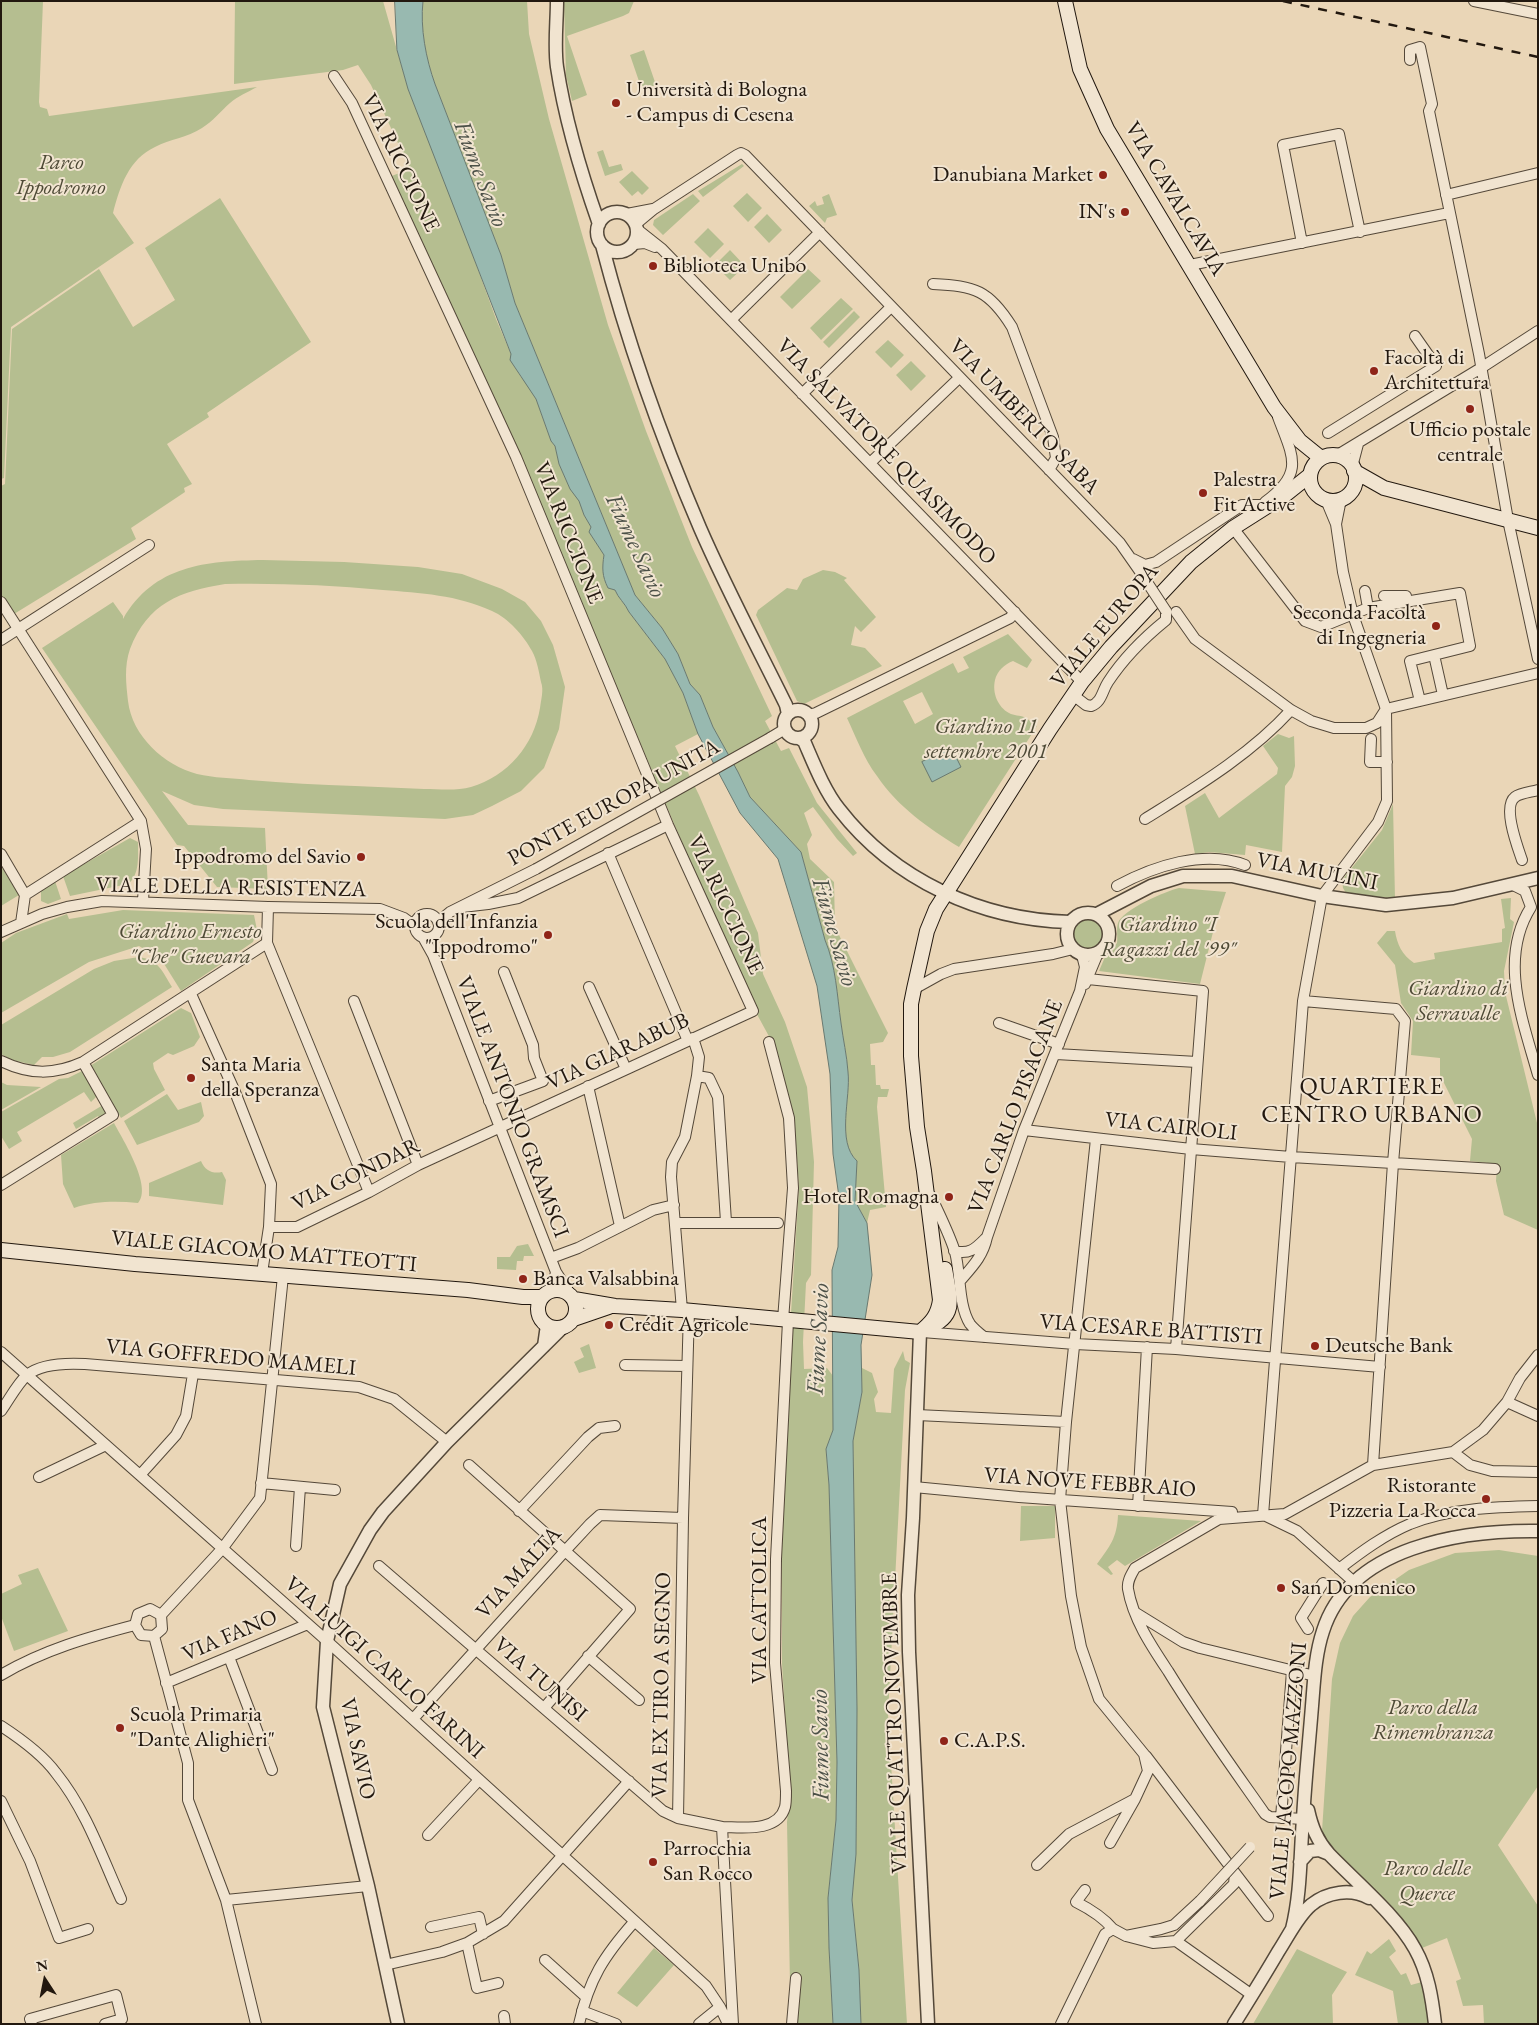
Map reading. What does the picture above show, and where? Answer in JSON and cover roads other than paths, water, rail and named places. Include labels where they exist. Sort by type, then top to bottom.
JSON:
[{"type":"main road","name":"VIA CAVALCAVIA","points":[[1065,1],[1080,69],[1107,129],[1274,407],[1300,441],[1321,458]]},
{"type":"main road","name":"VIA CAVALCAVIA","points":[[1300,441],[1310,474]]},
{"type":"main road","points":[[1353,469],[1355,484],[1352,490],[1341,499],[1322,498],[1310,483],[1310,474],[1313,467],[1321,458],[1336,456],[1343,458],[1353,469],[1384,488],[1538,528]]},
{"type":"main road","name":"VIALE EUROPA","points":[[924,1171],[912,1083],[911,1004],[927,931],[944,894],[1073,695],[1111,647],[1180,571],[1232,528],[1285,495],[1310,474]]},
{"type":"main road","points":[[1352,490],[1384,488]]},
{"type":"main road","name":"VIALE EUROPA","points":[[1285,495],[1302,492],[1322,498]]},
{"type":"main road","points":[[543,1320],[538,1306],[547,1294],[559,1290],[572,1297],[615,1306],[686,1310],[786,1324],[920,1332],[943,1321],[948,1315],[950,1306],[931,1196],[924,1171]]},
{"type":"main road","points":[[920,1332],[935,1317],[940,1300],[924,1171]]},
{"type":"main road","name":"VIALE GIACOMO MATTEOTTI","points":[[1,1250],[135,1264],[448,1288],[523,1297],[547,1294]]},
{"type":"main road","points":[[523,1297],[543,1320],[553,1327],[615,1306]]},
{"type":"main road","points":[[569,1322],[576,1309],[572,1297]]},
{"type":"street","points":[[557,1],[557,65],[566,110],[587,191],[599,224]]},
{"type":"street","points":[[1474,1],[1538,14]]},
{"type":"street","points":[[1410,60],[1410,50],[1420,47],[1432,104],[1429,111],[1481,368],[1508,520],[1538,658]]},
{"type":"street","name":"VIA RICCIONE","points":[[334,76],[356,111],[516,457],[668,825],[753,1011]]},
{"type":"street","points":[[1302,243],[1284,145],[1339,134],[1360,232]]},
{"type":"street","name":"VIA UMBERTO SABA","points":[[654,209],[741,153],[748,158],[959,378],[1120,542],[1141,573],[1195,639],[1290,710],[1311,721],[1334,728],[1366,728],[1377,723],[1386,709]]},
{"type":"street","points":[[1446,195],[1538,173]]},
{"type":"street","points":[[587,191],[613,212]]},
{"type":"street","points":[[654,209],[627,214],[613,212],[605,215],[599,224],[597,236],[602,246],[611,280],[677,473],[739,612],[789,710]]},
{"type":"street","points":[[634,244],[637,227],[654,209]]},
{"type":"street","points":[[627,214],[637,227]]},
{"type":"street","points":[[1190,265],[1449,214]]},
{"type":"street","name":"VIA SALVATORE QUASIMODO","points":[[637,227],[662,249],[1082,682]]},
{"type":"street","points":[[731,320],[820,232]]},
{"type":"street","points":[[602,246],[608,250],[618,252],[626,251],[634,244],[645,243],[662,249]]},
{"type":"street","points":[[611,280],[611,265],[618,252]]},
{"type":"street","points":[[932,284],[960,285],[975,289],[990,298],[1002,310],[1012,327],[1053,437],[1057,453],[1049,470]]},
{"type":"street","points":[[802,394],[891,307]]},
{"type":"street","points":[[1336,456],[1538,331]]},
{"type":"street","points":[[1328,433],[1436,366],[1415,336]]},
{"type":"street","points":[[870,462],[959,378]]},
{"type":"street","name":"VIA CAVALCAVIA","points":[[1232,528],[1282,487],[1292,470],[1291,453],[1274,407]]},
{"type":"street","points":[[1353,469],[1358,444]]},
{"type":"street","points":[[1322,498],[1336,524]]},
{"type":"street","points":[[1263,1514],[1303,1001],[1322,896],[1378,822],[1387,800],[1386,709],[1353,615],[1343,572],[1336,524],[1341,499]]},
{"type":"street","points":[[1131,558],[1145,564],[1156,562],[1242,506],[1260,505]]},
{"type":"street","points":[[1232,528],[1305,621],[1321,627],[1368,608],[1384,597],[1413,600],[1460,593],[1470,646],[1410,661],[1420,701]]},
{"type":"street","points":[[1,640],[149,545]]},
{"type":"street","points":[[1364,591],[1368,608]]},
{"type":"street","points":[[1,602],[141,821],[146,849],[143,901]]},
{"type":"street","points":[[1073,695],[1086,705],[1091,706],[1099,702],[1114,674],[1145,638],[1166,620],[1171,611]]},
{"type":"street","points":[[811,717],[1010,618],[1015,612]]},
{"type":"street","points":[[1434,654],[1443,695]]},
{"type":"street","points":[[1386,709],[1538,673]]},
{"type":"street","points":[[789,710],[804,712],[811,717]]},
{"type":"street","points":[[789,710],[784,721],[794,734],[838,807],[851,823],[895,863],[944,894],[975,906],[1046,922],[1070,922]]},
{"type":"street","points":[[1145,819],[1197,786],[1247,750],[1277,725],[1290,710]]},
{"type":"street","points":[[794,734],[811,728],[811,717]]},
{"type":"street","name":"PONTE EUROPA UNITA","points":[[450,912],[794,734]]},
{"type":"street","points":[[1371,739],[1370,762],[1387,762]]},
{"type":"street","points":[[1522,860],[1510,827],[1512,802],[1515,797],[1538,790]]},
{"type":"street","points":[[25,895],[141,821]]},
{"type":"street","points":[[462,906],[488,904],[518,898],[668,825]]},
{"type":"street","name":"VIA EX TIRO A SEGNO","points":[[608,853],[699,1057],[685,1137],[672,1162],[670,1177],[686,1310],[687,1366],[678,1818],[722,1827]]},
{"type":"street","points":[[1,854],[25,895],[21,923]]},
{"type":"street","points":[[1117,886],[1164,866],[1194,860],[1231,860],[1245,865]]},
{"type":"street","points":[[1164,866],[1169,879]]},
{"type":"street","name":"VIA MULINI","points":[[1097,914],[1128,897],[1169,879],[1183,876],[1232,876],[1322,896],[1386,905],[1452,898],[1538,878]]},
{"type":"street","points":[[1108,926],[1128,897],[1127,881]]},
{"type":"street","points":[[1513,885],[1524,891],[1530,906],[1522,920],[1518,935],[1515,971],[1516,992],[1538,1075]]},
{"type":"street","name":"VIALE DELLA RESISTENZA","points":[[1,932],[67,907],[102,901],[380,909],[404,918],[415,926]]},
{"type":"street","points":[[268,907],[267,943],[369,1192]]},
{"type":"street","points":[[431,914],[438,922],[438,930],[428,936],[417,933],[415,926],[420,916],[431,914],[450,912]]},
{"type":"street","points":[[438,922],[450,912]]},
{"type":"street","points":[[914,989],[940,974],[954,969],[1053,954],[1078,952],[1088,956],[1098,953],[1107,944],[1109,938],[1108,926],[1106,921],[1097,914],[1079,914],[1070,922],[1066,937]]},
{"type":"street","name":"VIALE DELLA RESISTENZA","points":[[404,918],[420,916]]},
{"type":"street","points":[[1046,922],[1066,937],[1078,952]]},
{"type":"street","name":"VIALE ANTONIO GRAMSCI","points":[[428,936],[433,955],[550,1258],[556,1272],[572,1297]]},
{"type":"street","points":[[1,1061],[26,1071],[40,1073],[64,1070],[83,1062],[191,994],[267,943]]},
{"type":"street","name":"VIA CARLO PISACANE","points":[[960,1281],[981,1257],[1024,1130],[1080,991],[1085,968],[1078,952]]},
{"type":"street","name":"VIA CARLO PISACANE","points":[[1080,991],[1088,979],[1098,953]]},
{"type":"street","points":[[489,1101],[543,1081],[534,1058],[533,1045],[504,972]]},
{"type":"street","points":[[1088,979],[1202,991],[1176,1349]]},
{"type":"street","points":[[589,987],[626,1069]]},
{"type":"street","points":[[191,994],[235,1092],[271,1184],[269,1227]]},
{"type":"street","points":[[354,1001],[418,1165]]},
{"type":"street","points":[[1303,1001],[1396,1008],[1406,1021],[1393,1163],[1373,1465]]},
{"type":"street","name":"VIA GIARABUB","points":[[500,1128],[753,1011]]},
{"type":"street","points":[[999,1023],[1057,1049],[1197,1062]]},
{"type":"street","points":[[769,1042],[789,1118],[793,1188],[786,1324]]},
{"type":"street","points":[[1,1185],[113,1115],[83,1062]]},
{"type":"street","points":[[696,1076],[709,1078],[718,1097],[726,1222]]},
{"type":"street","points":[[588,1086],[620,1226]]},
{"type":"street","name":"VIA GONDAR","points":[[262,1273],[269,1227],[298,1227],[418,1165],[500,1128]]},
{"type":"street","name":"VIA CAIROLI","points":[[1024,1130],[1191,1149],[1495,1170]]},
{"type":"street","points":[[1096,1139],[1066,1422],[1060,1500],[1070,1596],[1081,1647],[1099,1699],[1144,1754],[1268,1916]]},
{"type":"street","points":[[931,1196],[954,1251],[967,1318],[971,1326],[984,1337]]},
{"type":"street","points":[[550,1258],[578,1248],[653,1210],[674,1205]]},
{"type":"street","points":[[676,1223],[778,1223]]},
{"type":"street","points":[[954,1251],[964,1254],[974,1250],[987,1237]]},
{"type":"street","name":"VIALE ANTONIO GRAMSCI","points":[[547,1294],[556,1272]]},
{"type":"street","points":[[161,1615],[150,1609],[138,1614],[135,1625],[141,1635],[154,1636],[162,1629],[161,1615],[222,1549],[260,1498],[283,1276]]},
{"type":"street","points":[[543,1320],[544,1346]]},
{"type":"street","name":"VIA SAVIO","points":[[398,2024],[368,1886],[324,1707],[328,1641],[340,1584],[370,1530],[383,1512],[447,1442],[569,1322]]},
{"type":"street","name":"VIA CATTOLICA","points":[[722,1827],[768,1825],[780,1817],[785,1808],[786,1791],[776,1663],[776,1559],[786,1324]]},
{"type":"street","name":"VIA CESARE BATTISTI","points":[[920,1332],[1074,1344],[1176,1349],[1380,1367]]},
{"type":"street","name":"VIALE QUATTRO NOVEMBRE","points":[[920,1332],[908,1595],[909,1652],[928,2024]]},
{"type":"street","points":[[1138,1506],[1147,1347]]},
{"type":"street","name":"VIA LUIGI CARLO FARINI","points":[[1,1352],[328,1641],[706,1986],[720,2007],[728,2024]]},
{"type":"street","points":[[1302,1819],[1270,1818],[1265,1814],[1186,1701],[1150,1644],[1136,1613],[1128,1588],[1129,1578],[1135,1568],[1219,1519],[1263,1514],[1286,1514],[1373,1465],[1453,1452],[1482,1430],[1507,1402],[1520,1378],[1538,1355]]},
{"type":"street","name":"VIA GOFFREDO MAMELI","points":[[27,1376],[40,1368],[70,1364],[359,1386],[394,1399],[447,1442]]},
{"type":"street","points":[[625,1365],[687,1366]]},
{"type":"street","points":[[141,1474],[176,1435],[186,1416],[193,1374]]},
{"type":"street","points":[[1,1411],[27,1376]]},
{"type":"street","points":[[1507,1402],[1538,1416]]},
{"type":"street","points":[[917,1415],[1066,1422]]},
{"type":"street","points":[[518,1510],[588,1437],[599,1428],[615,1426]]},
{"type":"street","points":[[39,1476],[106,1445]]},
{"type":"street","points":[[1453,1452],[1470,1466],[1492,1472],[1538,1472]]},
{"type":"street","points":[[469,1465],[630,1609],[544,1708]]},
{"type":"street","points":[[261,1483],[335,1490]]},
{"type":"street","points":[[296,1546],[300,1487]]},
{"type":"street","name":"VIA NOVE FEBBRAIO","points":[[914,1487],[1060,1500],[1263,1514]]},
{"type":"street","points":[[1339,1568],[1380,1540],[1410,1524],[1446,1514],[1491,1507],[1538,1506]]},
{"type":"street","points":[[1263,1514],[1297,1531],[1354,1582]]},
{"type":"street","name":"VIA MALTA","points":[[413,1719],[565,1550],[600,1515],[683,1518]]},
{"type":"street","name":"VIALE JACOPO MAZZONI","points":[[1292,1929],[1298,1900],[1302,1819],[1315,1676],[1323,1631],[1336,1604],[1354,1582],[1371,1568],[1424,1544],[1458,1536],[1504,1531],[1538,1531]]},
{"type":"street","name":"VIA TUNISI","points":[[379,1566],[663,1811],[678,1818]]},
{"type":"street","points":[[1308,1628],[1301,1618],[1323,1583]]},
{"type":"street","points":[[1136,1613],[1184,1642],[1200,1648],[1315,1676]]},
{"type":"street","name":"VIA FANO","points":[[166,1683],[308,1624]]},
{"type":"street","points":[[1,1675],[23,1662],[85,1638],[135,1625]]},
{"type":"street","points":[[154,1636],[188,1764],[188,1800],[226,1900],[256,2024]]},
{"type":"street","points":[[229,1656],[272,1770]]},
{"type":"street","points":[[588,1656],[639,1700]]},
{"type":"street","name":"VIALE JACOPO MAZZONI","points":[[1280,1818],[1292,1671]]},
{"type":"street","points":[[1,1726],[25,1742],[56,1772],[80,1810],[122,1899]]},
{"type":"street","points":[[1110,1843],[1148,1771],[1144,1754]]},
{"type":"street","points":[[428,1835],[479,1780]]},
{"type":"street","points":[[385,1965],[442,1952],[467,1943],[504,1921],[561,1854],[629,1781]]},
{"type":"street","points":[[1304,1796],[1312,1830],[1329,1854],[1406,1934],[1416,1950],[1429,1985],[1435,2024]]},
{"type":"street","points":[[1037,1865],[1069,1834],[1135,1798]]},
{"type":"street","points":[[1,1801],[30,1861],[59,1938],[88,1929]]},
{"type":"street","points":[[722,1827],[733,2024]]},
{"type":"street","points":[[1126,1936],[1174,1925],[1200,1901],[1252,1845]]},
{"type":"street","points":[[1300,1862],[1310,1851],[1319,1850],[1329,1854]]},
{"type":"street","points":[[1085,1890],[1076,1902],[1108,1922],[1113,1929],[1126,1936],[1153,1943],[1176,1941],[1234,1884],[1235,1873]]},
{"type":"street","points":[[226,1900],[368,1886]]},
{"type":"street","points":[[1234,2024],[1292,1929],[1312,1905],[1324,1897],[1355,1892],[1375,1901]]},
{"type":"street","points":[[431,1927],[479,1917],[483,1934]]},
{"type":"street","points":[[578,2024],[585,1996],[592,1979],[611,1948],[634,1922]]},
{"type":"street","points":[[1061,2024],[1105,1934],[1113,1929]]},
{"type":"street","points":[[1176,1941],[1252,1995]]},
{"type":"street","points":[[467,1943],[478,1988],[498,1983]]},
{"type":"street","points":[[545,1960],[585,1996]]},
{"type":"street","points":[[792,2024],[796,1978]]},
{"type":"street","points":[[32,2024],[30,2019],[116,1995],[122,2019],[105,2024]]},
{"type":"street","points":[[699,2024],[720,2007]]},
{"type":"street","points":[[582,2011],[616,2024]]},
{"type":"water","points":[[395,1],[423,1],[424,43],[435,84],[501,255],[515,303],[635,595],[662,628],[678,654],[690,684],[700,695],[713,727],[750,797],[801,852],[832,960],[847,1066],[847,1143],[857,1161],[855,1201],[867,1223],[872,1275],[861,1345],[862,1392],[853,1441],[857,1709],[856,1854],[852,1900],[859,1970],[861,2024],[833,2024],[829,1948],[828,1898],[836,1820],[837,1762],[829,1485],[826,1449],[833,1430],[832,1270],[838,1247],[839,1197],[833,1154],[830,1074],[817,986],[778,859],[740,813],[698,734],[683,693],[665,659],[629,612],[615,590],[608,588],[603,572],[604,555],[589,532],[591,527],[579,501],[570,489],[559,464],[555,446],[551,441],[536,399],[510,360],[511,354],[408,89],[397,50]]},
{"type":"water","points":[[951,747],[961,767],[932,782],[922,762]]},
{"type":"railway","points":[[1283,1],[1538,57]]},
{"type":"place","name":"Università di Bologna - Campus di Cesena","points":[[616,103]]},
{"type":"place","name":"Danubiana Market","points":[[1103,175]]},
{"type":"place","name":"IN's","points":[[1125,212]]},
{"type":"place","name":"Biblioteca Unibo","points":[[653,266]]},
{"type":"place","name":"Facoltà di Architettura","points":[[1374,371]]},
{"type":"place","name":"Ufficio postale centrale","points":[[1470,409]]},
{"type":"place","name":"Palestra Fit Active","points":[[1203,493]]},
{"type":"place","name":"Seconda Facoltà di Ingegneria","points":[[1436,626]]},
{"type":"place","name":"Ippodromo del Savio","points":[[361,857]]},
{"type":"place","name":"Scuola dell'Infanzia \"Ippodromo\"","points":[[548,935]]},
{"type":"place","name":"Santa Maria della Speranza","points":[[191,1078]]},
{"type":"place","name":"Hotel Romagna","points":[[949,1197]]},
{"type":"place","name":"Banca Valsabbina","points":[[523,1279]]},
{"type":"place","name":"Crédit Agricole","points":[[609,1325]]},
{"type":"place","name":"Deutsche Bank","points":[[1315,1346]]},
{"type":"place","name":"Ristorante Pizzeria La Rocca","points":[[1486,1499]]},
{"type":"place","name":"San Domenico","points":[[1281,1588]]},
{"type":"place","name":"Scuola Primaria \"Dante Alighieri\"","points":[[120,1728]]},
{"type":"place","name":"C.A.P.S.","points":[[944,1741]]},
{"type":"place","name":"Parrocchia San Rocco","points":[[653,1862]]},
{"type":"district","name":"QUARTIERE CENTRO URBANO","points":[[1372,1101]]},
{"type":"park label","name":"Parco Ippodromo","points":[[61,176]]},
{"type":"park label","name":"Giardino 11 settembre 2001","points":[[986,740]]},
{"type":"park label","name":"Giardino \"I Ragazzi del '99\"","points":[[1168,938]]},
{"type":"park label","name":"Giardino Ernesto \"Che\" Guevara","points":[[190,944]]},
{"type":"park label","name":"Giardino di Serravalle","points":[[1458,1002]]},
{"type":"park label","name":"Parco della Rimembranza","points":[[1433,1720]]},
{"type":"park label","name":"Parco delle Querce","points":[[1427,1882]]},
{"type":"water label","name":"Fiume Savio","points":[[480,174]]},
{"type":"water label","name":"Fiume Savio","points":[[635,546]]},
{"type":"water label","name":"Fiume Savio","points":[[834,932]]},
{"type":"water label","name":"Fiume Savio","points":[[819,1339]]},
{"type":"water label","name":"Fiume Savio","points":[[821,1745]]}]
